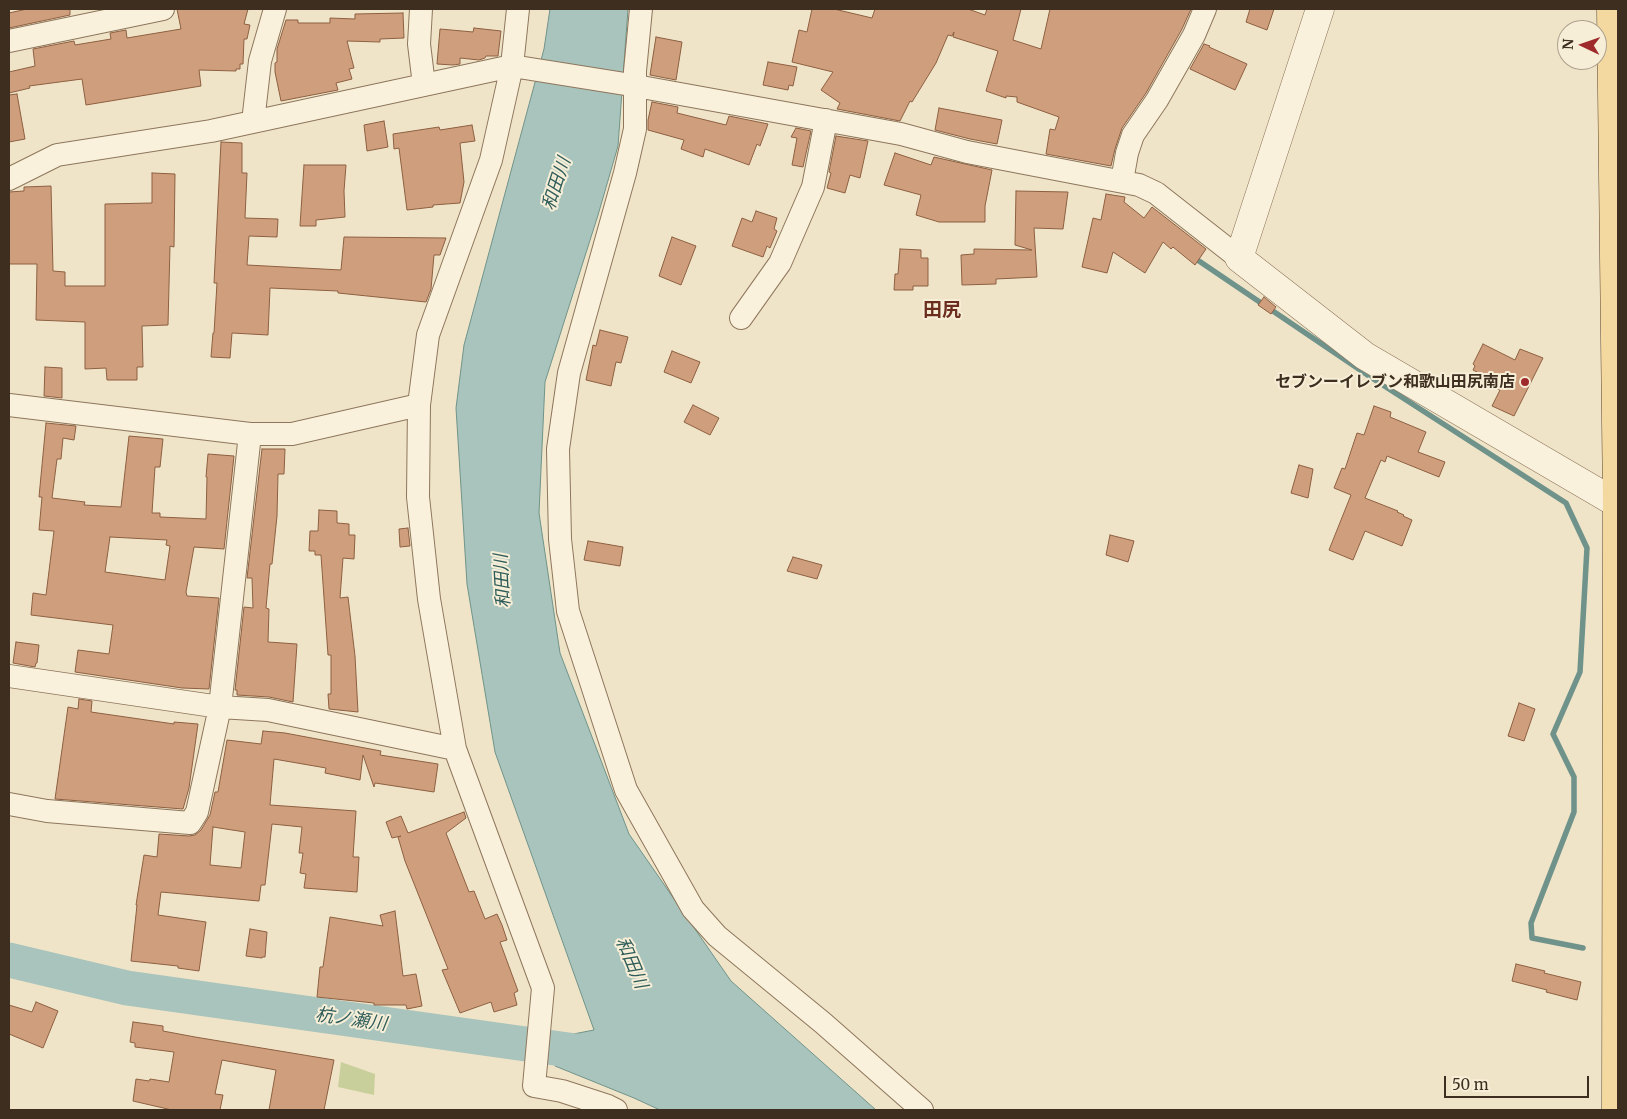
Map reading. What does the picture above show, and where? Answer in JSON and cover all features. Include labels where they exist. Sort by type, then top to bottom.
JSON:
[{"type":"main road","points":[[1611,9],[1618,504],[1616,1110]]},
{"type":"street","points":[[9,41],[163,9]]},
{"type":"street","points":[[254,122],[260,61],[275,9]]},
{"type":"street","points":[[421,9],[419,44],[424,85]]},
{"type":"street","points":[[518,9],[519,67],[491,160],[428,335],[419,405],[418,496],[429,599],[455,749],[543,988],[534,1086],[562,1091],[616,1110]]},
{"type":"street","points":[[641,9],[635,71],[630,85],[635,129],[625,173],[569,373],[558,449],[560,539],[568,611],[626,790],[692,910],[717,936],[823,1023],[922,1110]]},
{"type":"street","points":[[1122,181],[1127,153],[1134,135],[1157,100],[1194,35],[1205,9]]},
{"type":"street","points":[[1239,258],[1320,9]]},
{"type":"street","points":[[9,179],[57,156],[211,131],[424,85],[519,67],[901,134],[967,152],[1139,184],[1156,193],[1365,356],[1618,504]]},
{"type":"street","points":[[741,318],[780,263],[813,186],[826,120]]},
{"type":"street","points":[[9,406],[250,434],[292,434],[419,405]]},
{"type":"street","points":[[9,804],[47,811],[190,823],[197,812],[220,707],[250,434]]},
{"type":"street","points":[[9,676],[220,707],[268,710],[455,749]]},
{"type":"green space","points":[[341,1062],[375,1074],[374,1095],[338,1087]]},
{"type":"water","name":"和田川","points":[[550,9],[628,9],[618,146],[545,382],[539,513],[560,653],[629,834],[731,981],[876,1110],[660,1110],[555,1066],[558,1037],[594,1030],[495,752],[467,584],[456,408],[464,345],[544,49]]},
{"type":"building","points":[[27,9],[70,9],[70,15],[9,28],[9,13]]},
{"type":"building","points":[[177,9],[248,9],[244,24],[250,25],[247,39],[244,39],[243,64],[240,64],[240,69],[236,69],[236,71],[199,70],[201,86],[86,105],[82,79],[29,86],[30,88],[9,93],[9,72],[35,66],[33,49],[74,41],[75,45],[111,39],[110,33],[126,30],[127,38],[181,29]]},
{"type":"building","points":[[812,9],[834,9],[872,18],[875,9],[968,9],[985,15],[987,9],[1021,9],[1013,40],[1041,49],[1050,9],[1191,9],[1182,29],[1146,93],[1122,128],[1111,166],[1046,154],[1050,129],[1055,130],[1059,117],[1017,102],[1017,97],[1006,96],[1006,98],[986,91],[998,51],[953,37],[954,32],[952,36],[948,35],[936,63],[912,102],[910,101],[900,121],[837,109],[840,103],[821,90],[833,72],[792,62],[799,30],[807,32]]},
{"type":"building","points":[[1250,9],[1274,9],[1267,30],[1246,22]]},
{"type":"building","points":[[403,13],[404,38],[380,39],[380,42],[347,41],[354,68],[349,69],[352,79],[336,83],[338,90],[281,101],[275,63],[277,62],[277,49],[286,20],[298,20],[298,23],[330,23],[330,18],[355,19],[355,14]]},
{"type":"building","points":[[474,28],[501,31],[498,56],[486,56],[479,60],[460,58],[460,64],[453,65],[437,64],[440,29],[473,32]]},
{"type":"building","points":[[656,37],[682,42],[676,80],[650,75]]},
{"type":"building","points":[[1204,44],[1247,64],[1235,90],[1190,69]]},
{"type":"building","points":[[768,62],[797,67],[793,86],[789,85],[788,90],[763,85]]},
{"type":"building","points":[[17,94],[25,139],[9,142],[9,95]]},
{"type":"building","points":[[652,102],[678,107],[677,113],[726,125],[729,116],[768,124],[760,146],[757,144],[749,165],[705,149],[703,157],[681,149],[684,140],[648,130]]},
{"type":"building","points":[[939,108],[1002,120],[997,144],[935,130]]},
{"type":"building","points":[[384,121],[388,147],[367,151],[364,125]]},
{"type":"building","points":[[472,125],[475,141],[460,143],[464,182],[460,203],[433,205],[433,207],[407,210],[399,148],[394,149],[393,134],[439,127],[440,130]]},
{"type":"building","points":[[796,128],[811,131],[803,167],[792,165],[797,138],[791,137]]},
{"type":"building","points":[[836,136],[868,141],[860,178],[850,175],[845,193],[827,188]]},
{"type":"building","points":[[221,142],[242,143],[242,173],[247,173],[245,218],[278,219],[277,237],[249,236],[247,265],[341,270],[344,237],[446,238],[440,255],[434,255],[431,289],[426,302],[338,293],[338,291],[270,288],[268,335],[232,333],[230,358],[211,357],[217,283],[214,283]]},
{"type":"building","points":[[895,153],[931,165],[934,157],[992,170],[985,206],[985,222],[939,222],[916,215],[921,195],[884,185]]},
{"type":"building","points":[[304,165],[346,165],[345,217],[316,220],[316,226],[300,226]]},
{"type":"building","points":[[152,173],[175,174],[174,247],[170,246],[168,325],[142,326],[143,367],[137,367],[137,380],[107,380],[106,368],[85,369],[85,322],[36,320],[37,264],[9,264],[9,192],[24,191],[24,187],[51,186],[53,271],[65,272],[65,286],[105,286],[105,204],[152,203]]},
{"type":"building","points":[[1016,191],[1068,192],[1063,229],[1034,228],[1037,277],[996,279],[996,284],[962,285],[961,255],[974,254],[974,249],[1032,250],[1015,245]]},
{"type":"building","points":[[1106,194],[1125,197],[1124,202],[1144,218],[1152,207],[1206,249],[1195,265],[1173,247],[1171,249],[1163,242],[1145,273],[1113,252],[1107,273],[1082,267],[1093,218],[1101,220]]},
{"type":"building","points":[[756,211],[777,218],[774,229],[777,231],[770,248],[767,246],[763,257],[732,246],[742,218],[752,222]]},
{"type":"building","points":[[672,237],[696,246],[681,285],[659,276]]},
{"type":"building","points":[[900,249],[921,250],[921,258],[928,258],[928,286],[913,286],[913,290],[894,290],[895,274],[898,274]]},
{"type":"building","points":[[1264,297],[1276,307],[1271,314],[1258,305]]},
{"type":"building","points":[[600,330],[628,337],[621,363],[616,362],[611,386],[586,380],[593,345],[596,346]]},
{"type":"building","points":[[1483,344],[1515,360],[1520,349],[1543,358],[1514,416],[1492,406],[1500,390],[1475,377],[1477,372],[1473,370],[1475,366],[1473,364]]},
{"type":"building","points":[[672,351],[700,362],[691,383],[664,372]]},
{"type":"building","points":[[45,367],[62,368],[62,398],[44,396]]},
{"type":"building","points":[[693,405],[719,418],[710,435],[684,422]]},
{"type":"building","points":[[1374,406],[1391,412],[1390,417],[1426,432],[1418,452],[1445,462],[1439,477],[1387,456],[1385,462],[1381,460],[1365,498],[1398,511],[1403,516],[1412,520],[1402,546],[1365,531],[1353,560],[1329,550],[1351,495],[1334,488],[1342,468],[1345,469],[1357,433],[1364,435]]},
{"type":"building","points":[[46,423],[76,426],[74,440],[63,438],[61,459],[57,459],[52,498],[85,502],[84,505],[121,507],[129,436],[163,439],[160,467],[155,467],[152,513],[160,513],[160,517],[206,519],[208,454],[234,456],[224,549],[194,547],[186,592],[187,596],[219,598],[209,689],[182,688],[75,672],[78,650],[109,654],[113,625],[31,615],[33,593],[46,595],[54,531],[39,530],[42,497],[39,497]],"holes":[[[110,537],[167,540],[166,545],[170,546],[165,580],[105,572]]]},
{"type":"building","points":[[262,449],[285,449],[284,474],[278,474],[277,516],[266,608],[269,609],[268,642],[297,644],[293,702],[269,697],[237,695],[237,690],[235,690],[244,607],[253,608],[252,578],[247,578]]},
{"type":"building","points":[[1299,465],[1313,469],[1308,498],[1291,493]]},
{"type":"building","points":[[319,510],[337,511],[337,523],[349,524],[349,535],[355,535],[354,559],[343,558],[340,598],[348,597],[355,656],[358,712],[329,709],[328,694],[331,694],[331,655],[328,655],[321,555],[315,555],[315,551],[309,551],[310,531],[318,531]]},
{"type":"building","points":[[408,528],[410,546],[400,547],[399,529]]},
{"type":"building","points":[[1110,535],[1134,541],[1128,562],[1106,555]]},
{"type":"building","points":[[588,541],[623,547],[620,566],[584,560]]},
{"type":"building","points":[[793,557],[822,565],[817,579],[787,571]]},
{"type":"building","points":[[16,642],[39,645],[35,667],[13,663]]},
{"type":"building","points":[[79,699],[92,701],[91,712],[174,724],[174,722],[198,724],[189,788],[183,809],[55,799],[68,707],[78,709]]},
{"type":"building","points":[[1519,703],[1535,709],[1524,741],[1508,736]]},
{"type":"building","points":[[263,731],[285,733],[381,751],[380,755],[438,764],[434,792],[375,783],[374,787],[363,755],[360,780],[325,773],[326,768],[274,759],[270,805],[356,811],[353,857],[359,857],[357,892],[304,888],[306,874],[300,873],[303,853],[299,853],[302,827],[272,824],[265,885],[261,885],[259,901],[161,892],[158,915],[206,922],[199,971],[178,968],[178,966],[131,961],[136,905],[144,855],[157,857],[159,834],[189,836],[195,835],[201,830],[210,815],[215,792],[218,792],[227,740],[261,744]],"holes":[[[213,827],[245,832],[241,868],[210,865]]]},
{"type":"building","points":[[464,812],[466,818],[446,833],[469,892],[474,891],[485,919],[497,914],[507,940],[500,942],[518,991],[514,993],[517,1005],[494,1012],[491,1002],[460,1013],[442,970],[448,969],[405,861],[398,837],[401,836],[392,838],[386,822],[401,816],[408,833]]},
{"type":"building","points":[[395,911],[403,976],[416,974],[422,1006],[407,1009],[406,1005],[374,1005],[374,1003],[317,997],[320,967],[323,967],[330,917],[383,926],[380,915]]},
{"type":"building","points":[[250,929],[267,932],[265,957],[246,956]]},
{"type":"building","points":[[1516,964],[1581,982],[1577,1000],[1512,981]]},
{"type":"building","points":[[36,1002],[58,1011],[43,1048],[9,1034],[9,1005],[32,1012]]},
{"type":"building","points":[[133,1022],[163,1026],[163,1031],[334,1060],[324,1110],[269,1110],[276,1070],[222,1060],[215,1094],[223,1095],[220,1110],[172,1110],[133,1101],[136,1079],[169,1082],[174,1052],[135,1047],[135,1043],[130,1042]]},
{"type":"waterway","points":[[1199,261],[1372,378],[1566,503],[1587,548],[1580,672],[1553,734],[1574,777],[1574,812],[1531,923],[1532,938],[1583,948]]},
{"type":"waterway","name":"杭ノ瀬川","points":[[9,960],[127,988],[604,1055]]},
{"type":"place","name":"セブンーイレブン和歌山田尻南店","points":[[1525,382]]},
{"type":"district","name":"田尻","points":[[942,311]]}]
